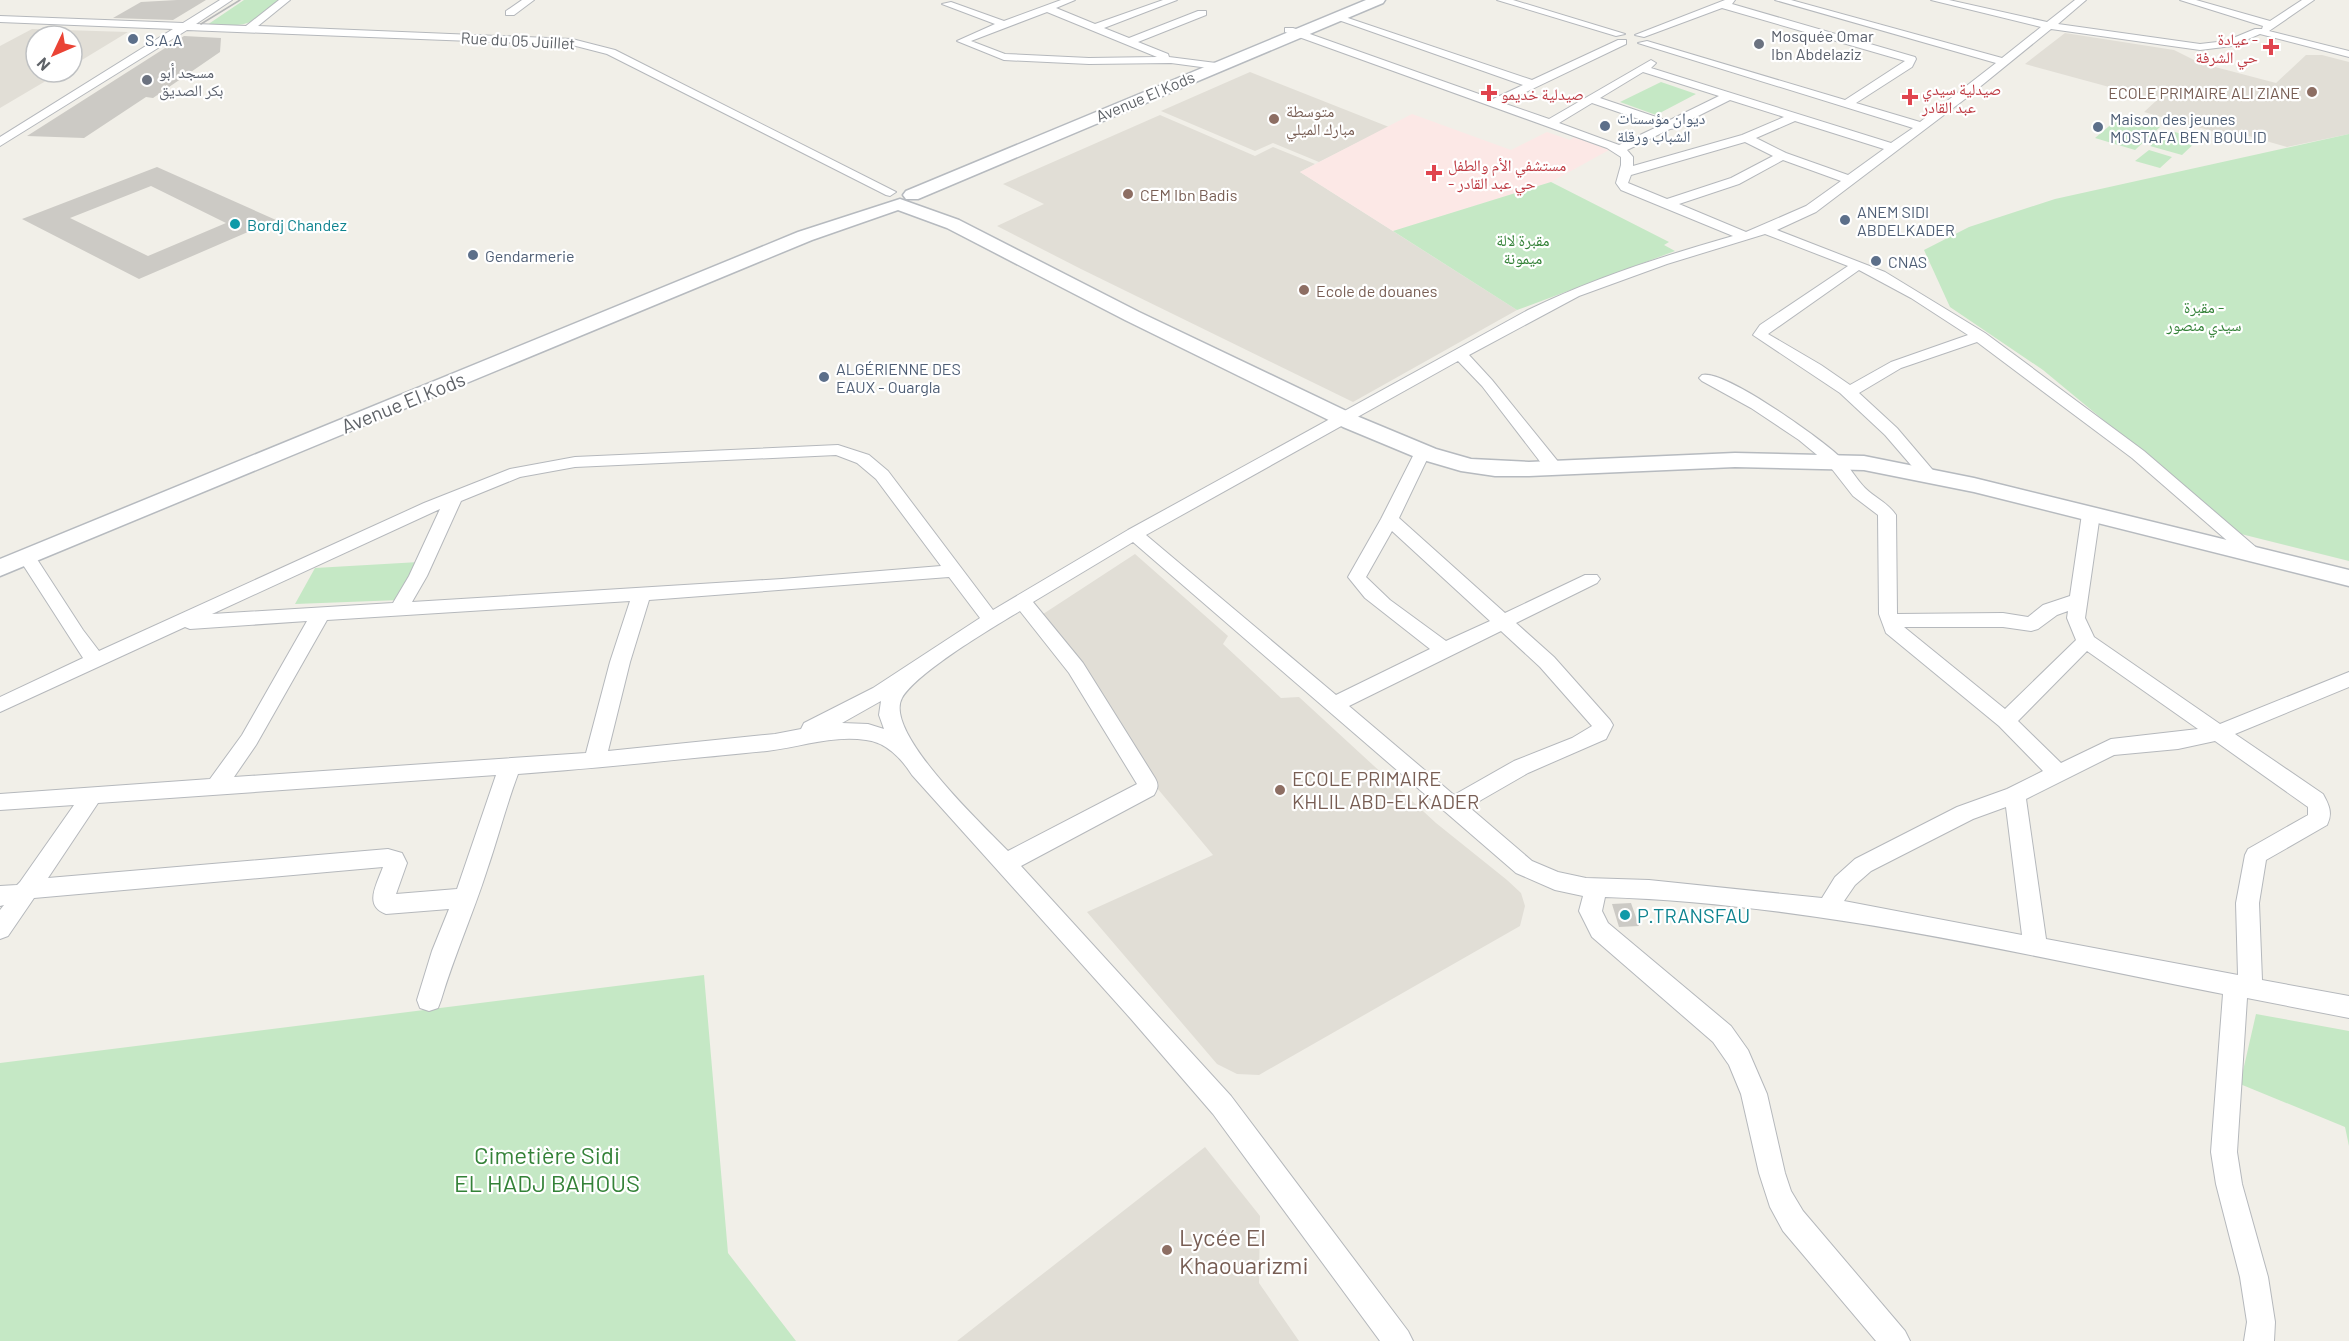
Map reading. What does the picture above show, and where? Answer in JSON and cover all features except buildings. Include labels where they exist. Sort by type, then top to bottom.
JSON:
[{"type":"main road","name":"Avenue El Kods","points":[[0,568],[900,197],[1366,0]]},
{"type":"main road","name":"Avenue El Kods","points":[[1293,31],[1378,0]]},
{"type":"main road","points":[[900,197],[1132,316],[1342,418],[1423,451],[1469,466],[1495,469],[1554,468],[1735,460],[1874,465],[1929,475],[2349,578]]},
{"type":"street","points":[[0,142],[227,0]]},
{"type":"street","points":[[248,29],[285,0]]},
{"type":"street","points":[[510,13],[529,0]]},
{"type":"street","points":[[934,0],[1004,24]]},
{"type":"street","points":[[947,4],[960,0]]},
{"type":"street","points":[[1070,0],[962,41],[1004,57],[1089,61],[1178,61],[1211,65]]},
{"type":"street","points":[[1095,28],[1173,0]]},
{"type":"street","points":[[1502,0],[1621,38],[1641,39],[1673,51],[1920,126]]},
{"type":"street","points":[[1780,0],[2004,62]]},
{"type":"street","points":[[1936,0],[2049,26],[2200,47],[2228,44],[2271,26],[2309,0]]},
{"type":"street","points":[[775,742],[835,717],[912,674],[991,620],[1134,534],[1342,418],[1574,293],[1662,261],[1766,230],[1811,209],[1893,148],[2081,0]]},
{"type":"street","points":[[2186,0],[2271,26]]},
{"type":"street","points":[[1641,39],[1728,1],[1911,59],[1908,65],[1847,104]]},
{"type":"street","points":[[1046,8],[1178,61]]},
{"type":"street","points":[[1128,42],[1202,13]]},
{"type":"street","points":[[1335,16],[1532,84]]},
{"type":"street","name":"Rue du 05 Juillet","points":[[0,19],[585,44],[612,52],[900,197]]},
{"type":"street","points":[[1293,31],[1620,149],[1628,159],[1627,172],[1623,179],[1624,187],[1727,226],[1746,237]]},
{"type":"street","points":[[2259,31],[2345,53],[2349,44]]},
{"type":"street","points":[[1493,103],[1621,38]]},
{"type":"street","points":[[1550,123],[1673,51]]},
{"type":"street","points":[[1641,68],[1893,148]]},
{"type":"street","points":[[1620,149],[1672,126],[1729,96]]},
{"type":"street","points":[[1591,99],[1672,126]]},
{"type":"street","points":[[1627,172],[1746,138],[1794,117]]},
{"type":"street","points":[[1746,138],[1782,156],[1850,180]]},
{"type":"street","points":[[1668,203],[1736,181],[1782,156]]},
{"type":"street","points":[[1766,230],[1858,265],[1905,288],[1980,336],[2133,450],[2252,553]]},
{"type":"street","points":[[1858,265],[1760,333],[1762,337],[1818,369],[1847,393],[1898,438],[1929,475]]},
{"type":"street","points":[[1847,393],[1896,365],[1980,336]]},
{"type":"street","points":[[1460,354],[1521,424],[1554,468]]},
{"type":"street","points":[[1707,378],[1750,399],[1836,462],[1845,477],[1861,494],[1879,505],[1887,515],[1886,576],[1890,621],[1901,637],[2006,721],[2059,774]]},
{"type":"street","points":[[0,705],[454,498],[516,473],[575,462],[837,450],[863,459],[882,475],[991,620]]},
{"type":"street","points":[[1423,451],[1390,519],[1357,577],[1360,583],[1376,597],[1446,651]]},
{"type":"street","points":[[399,609],[418,576],[454,498]]},
{"type":"street","points":[[2091,514],[2076,618],[2086,641],[2315,800],[2320,814],[2319,819],[2256,855],[2253,863],[2243,986],[2224,1152],[2229,1184],[2254,1277],[2261,1322],[2259,1341]]},
{"type":"street","points":[[1390,519],[1547,662],[1599,719],[1602,729],[1579,744],[1521,767],[1453,806]]},
{"type":"street","points":[[1134,534],[1524,867],[1555,881],[1597,887],[1648,889],[1829,908],[2349,1007]]},
{"type":"street","points":[[27,557],[76,635],[96,661]]},
{"type":"street","points":[[175,624],[322,612],[782,585],[954,571]]},
{"type":"street","points":[[1333,705],[1592,579]]},
{"type":"street","points":[[595,760],[620,662],[642,593]]},
{"type":"street","points":[[1890,621],[2003,620],[2031,624],[2049,610],[2078,600]]},
{"type":"street","points":[[1004,864],[1147,789],[1148,784],[1076,668],[1022,602]]},
{"type":"street","points":[[216,787],[249,740],[322,612]]},
{"type":"street","points":[[2006,721],[2086,641]]},
{"type":"street","points":[[912,674],[892,697],[888,711],[896,734],[919,769],[1140,1011],[1222,1105],[1398,1341]]},
{"type":"street","points":[[1829,908],[1837,889],[1848,876],[1863,866],[1965,813],[2015,795],[2110,747],[2178,741],[2217,733],[2349,679]]},
{"type":"street","points":[[0,802],[595,760],[775,742],[836,730],[851,730],[884,737],[910,754]]},
{"type":"street","points":[[429,1000],[444,951],[465,898],[510,766]]},
{"type":"street","points":[[2015,795],[2035,946]]},
{"type":"street","points":[[0,928],[91,796]]},
{"type":"street","points":[[0,896],[25,891],[388,858],[394,859],[396,863],[384,895],[386,904],[465,898]]},
{"type":"street","points":[[1597,887],[1590,911],[1599,930],[1722,1034],[1739,1058],[1754,1094],[1772,1173],[1780,1197],[1793,1221],[1896,1341]]},
{"type":"shaded area","points":[[84,31],[128,32],[84,59]]},
{"type":"shaded area","points":[[24,33],[24,84],[41,84],[0,108],[0,46]]},
{"type":"shaded area","points":[[2065,33],[2174,50],[2200,63],[2276,83],[2306,55],[2322,55],[2349,62],[2349,134],[2287,147],[2231,131],[2226,135],[2144,112],[2157,100],[2025,64]]},
{"type":"shaded area","name":"متوسطة مبارك الميلي","points":[[1250,72],[1389,127],[1319,162],[1273,143],[1255,151],[1161,111]]},
{"type":"shaded area","name":"مستشفي الأم والطفل - حي عبد القادر","points":[[1412,114],[1511,150],[1547,132],[1570,140],[1574,137],[1609,150],[1551,182],[1393,231],[1300,172]]},
{"type":"shaded area","name":"Ecole de douanes","points":[[1160,115],[1255,156],[1273,147],[1315,164],[1300,172],[1517,310],[1353,402],[997,226],[1044,204],[1003,184]]},
{"type":"shaded area","name":"ECOLE PRIMAIRE KHLIL ABD-ELKADER","points":[[1135,554],[1228,636],[1223,644],[1281,698],[1299,697],[1436,823],[1507,880],[1521,893],[1525,906],[1520,926],[1259,1075],[1237,1074],[1217,1064],[1087,912],[1213,855],[1132,758],[1037,618]]},
{"type":"shaded area","name":"Lycée El Khaouarizmi","points":[[1205,1147],[1260,1216],[1259,1283],[1299,1341],[957,1341]]},
{"type":"green space","points":[[244,0],[281,0],[247,23],[207,25]]},
{"type":"green space","points":[[1661,82],[1696,94],[1656,115],[1620,102]]},
{"type":"green space","points":[[2121,116],[2160,127],[2135,150],[2095,138]]},
{"type":"green space","points":[[2168,130],[2199,139],[2182,155],[2150,146]]},
{"type":"green space","name":"مقبرة - سيدي منصور","points":[[2349,134],[2349,561],[2241,534],[2043,370],[1950,307],[1924,250],[1969,227],[2055,199]]},
{"type":"green space","points":[[2149,150],[2172,157],[2160,168],[2135,161]]},
{"type":"green space","name":"مقبرة لالة ميمونة","points":[[1551,182],[1669,242],[1664,245],[1675,251],[1517,310],[1393,231]]},
{"type":"green space","points":[[419,562],[400,600],[295,604],[315,568]]},
{"type":"green space","name":"Cimetière Sidi EL HADJ BAHOUS","points":[[704,975],[728,1253],[796,1341],[0,1341],[0,1063]]},
{"type":"green space","points":[[2256,1014],[2349,1031],[2349,1146],[2345,1127],[2240,1084]]},
{"type":"tram line","points":[[201,24],[240,0]]},
{"type":"place","name":"S.A.A","points":[[133,39]]},
{"type":"place","name":"Mosquée Omar Ibn Abdelaziz","points":[[1759,44]]},
{"type":"place","name":"عيادة - حي الشرفة","points":[[2271,47]]},
{"type":"place","name":"مسجد أبو بكر الصديق","points":[[147,80]]},
{"type":"place","name":"ECOLE PRIMAIRE ALI ZIANE","points":[[2312,92]]},
{"type":"place","name":"صيدلية خديمو","points":[[1489,93]]},
{"type":"place","name":"صيدلية سيدي عبد القادر","points":[[1910,97]]},
{"type":"place","name":"متوسطة مبارك الميلي","points":[[1274,119]]},
{"type":"place","name":"ديوان مؤسسات الشباب ورقلة","points":[[1605,126]]},
{"type":"place","name":"Maison des jeunes MOSTAFA BEN BOULID","points":[[2098,127]]},
{"type":"place","name":"مستشفي الأم والطفل - حي عبد القادر","points":[[1434,173]]},
{"type":"place","name":"CEM Ibn Badis","points":[[1128,194]]},
{"type":"place","name":"ANEM SIDI ABDELKADER","points":[[1845,220]]},
{"type":"place","name":"Bordj Chandez","points":[[235,224]]},
{"type":"place","name":"Gendarmerie","points":[[473,255]]},
{"type":"place","name":"CNAS","points":[[1876,261]]},
{"type":"place","name":"Ecole de douanes","points":[[1304,290]]},
{"type":"place","name":"ALGÉRIENNE DES EAUX - Ouargla","points":[[824,377]]},
{"type":"place","name":"ECOLE PRIMAIRE KHLIL ABD-ELKADER","points":[[1280,790]]},
{"type":"place","name":"P.TRANSFAU","points":[[1625,915]]},
{"type":"place","name":"Lycée El Khaouarizmi","points":[[1167,1250]]}]
